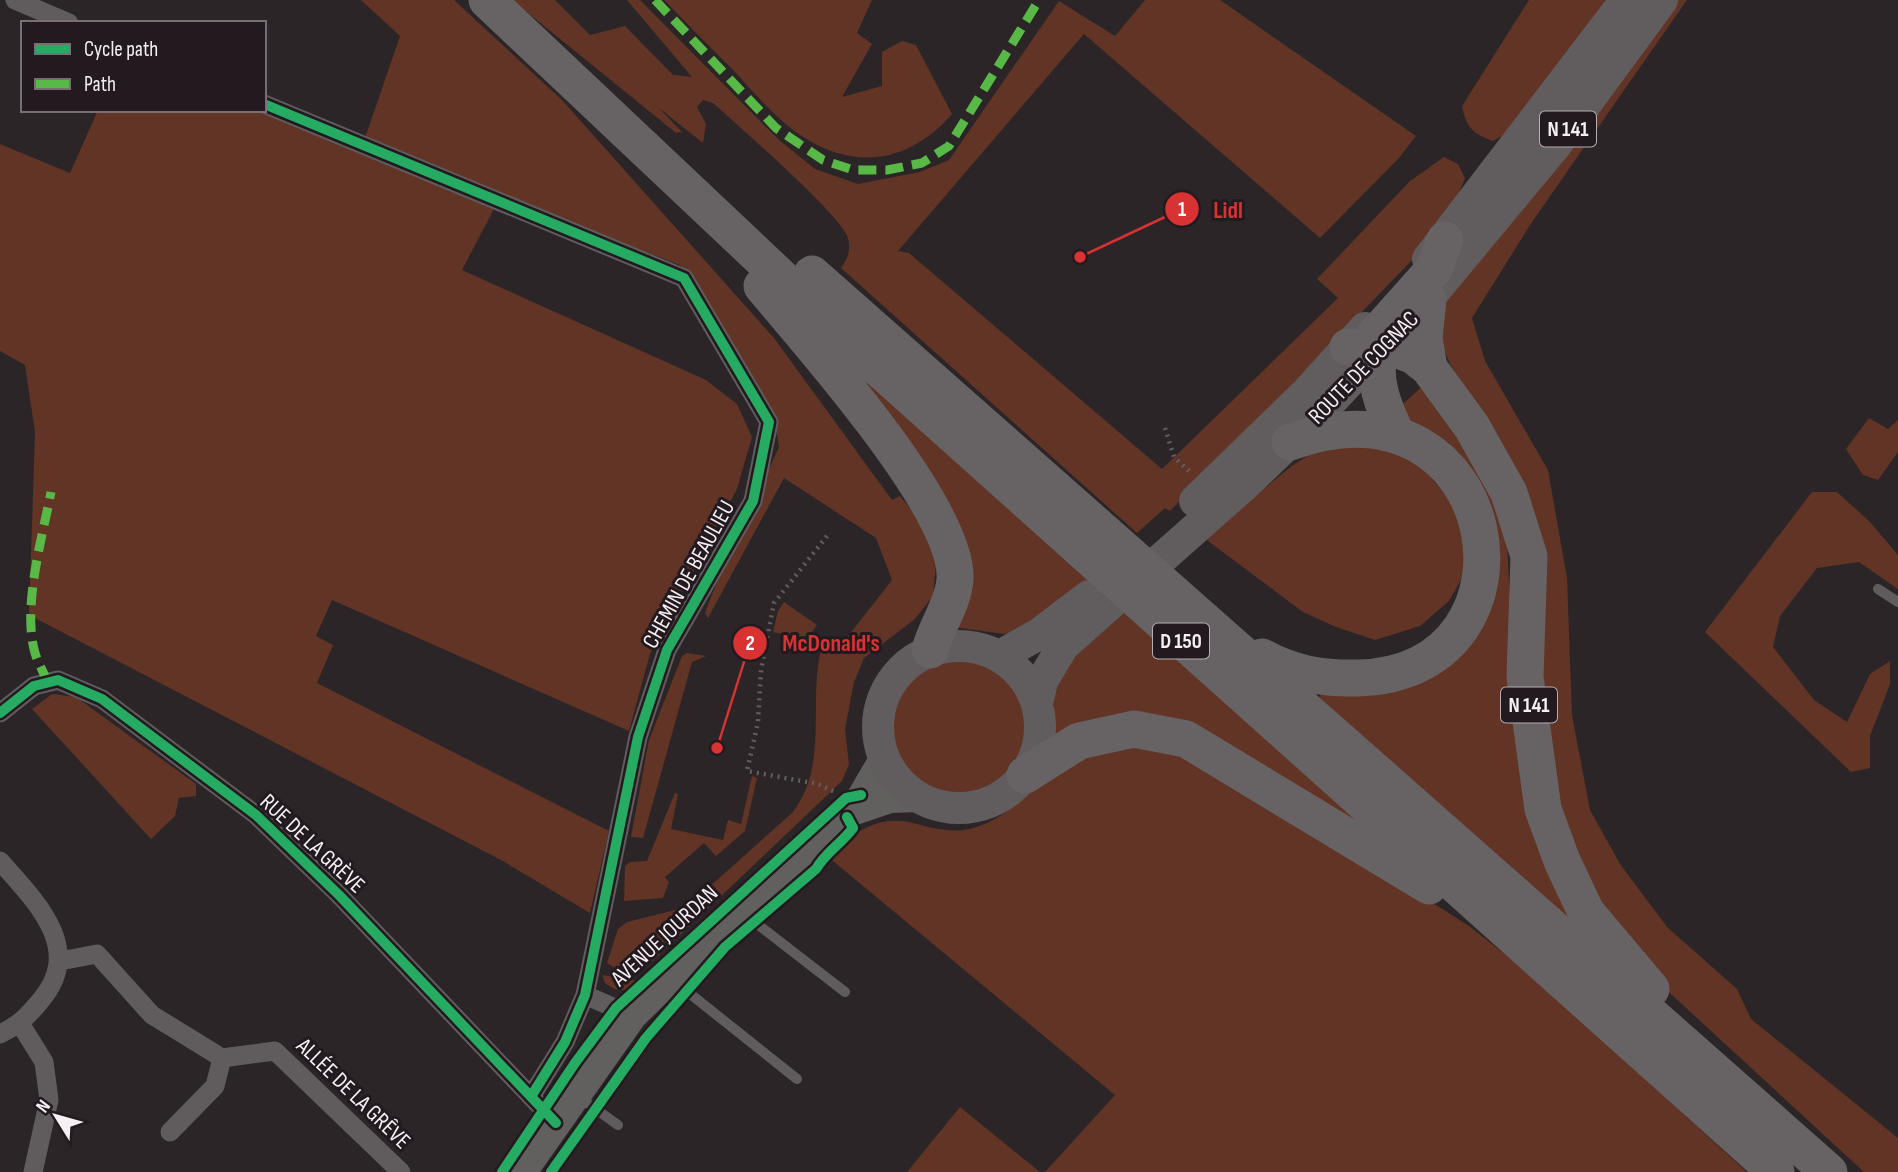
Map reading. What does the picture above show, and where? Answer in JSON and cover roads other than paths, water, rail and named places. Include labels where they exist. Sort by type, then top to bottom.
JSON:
[{"type":"highway","points":[[487,0],[532,40],[594,122],[761,284],[875,423],[928,501],[948,541],[955,580],[930,650]]},
{"type":"highway","name":"D 150","points":[[532,40],[667,146],[1670,1031]]},
{"type":"highway","name":"D 150","points":[[532,40],[857,349],[1506,933]]},
{"type":"highway","points":[[1363,348],[1434,269],[1445,240]]},
{"type":"highway","name":"N 141","points":[[1428,299],[1424,338],[1429,368],[1472,427],[1509,493],[1529,556],[1525,677],[1543,809],[1562,861],[1586,912],[1658,997],[1670,1031],[1829,1172]]},
{"type":"highway","points":[[1363,348],[1405,352],[1429,368]]},
{"type":"highway","points":[[1363,348],[1375,376],[1381,402],[1396,433]]},
{"type":"highway","points":[[1204,618],[1264,658],[1298,673],[1331,678],[1394,674],[1434,655],[1466,620],[1476,595],[1483,547],[1480,526],[1456,477],[1436,457],[1396,433],[1336,431],[1290,442]]},
{"type":"highway","points":[[1025,775],[1079,741],[1134,729],[1186,739],[1506,933],[1776,1172]]},
{"type":"main road","name":"N 141","points":[[1445,240],[1626,0]]},
{"type":"main road","name":"ROUTE DE COGNAC","points":[[1179,529],[1259,440],[1363,348],[1428,299],[1555,146],[1662,0]]},
{"type":"main road","name":"ROUTE DE COGNAC","points":[[1037,704],[1042,681],[1085,612],[1179,529],[1290,442],[1363,348]]},
{"type":"main road","name":"ROUTE DE COGNAC","points":[[1000,656],[1085,612]]},
{"type":"main road","name":"N 141","points":[[966,645],[1000,656],[1017,669],[1029,685],[1037,704],[1041,729],[1036,753],[1025,775],[1008,793],[986,804],[961,809],[936,806],[918,798],[895,780],[883,759],[877,733],[879,707],[890,683],[907,663],[930,650],[966,645]]},
{"type":"main road","name":"AVENUE JOURDAN","points":[[523,1172],[575,1095],[625,1012],[659,978],[740,911],[845,806],[883,759]]},
{"type":"main road","name":"AVENUE JOURDAN","points":[[845,806],[918,798]]},
{"type":"street","points":[[15,0],[64,21]]},
{"type":"street","name":"CHEMIN DE BEAULIEU","points":[[266,105],[684,278],[769,422],[752,501],[667,650],[642,725],[585,995],[565,1042],[532,1095]]},
{"type":"street","name":"RUE DE LA GRÈVE","points":[[0,713],[34,686],[58,680],[102,699],[256,816],[339,895],[556,1123]]},
{"type":"street","points":[[0,861],[31,896],[55,934],[60,961],[48,992],[21,1025],[0,1034]]},
{"type":"street","points":[[60,961],[97,954],[152,1015],[222,1058],[215,1086],[170,1132]]},
{"type":"street","points":[[585,995],[625,1012]]},
{"type":"street","points":[[21,1025],[44,1062],[49,1100],[33,1172]]},
{"type":"street","name":"ALLÉE DE LA GRÊVE","points":[[222,1058],[275,1051],[401,1172]]},
{"type":"lane","points":[[1878,589],[1898,602]]},
{"type":"lane","points":[[740,911],[845,992]]},
{"type":"lane","points":[[659,978],[797,1079]]},
{"type":"lane","points":[[575,1095],[618,1125]]},
{"type":"place","name":"Lidl","points":[[1080,257]]},
{"type":"place","name":"McDonald's","points":[[717,748]]}]
